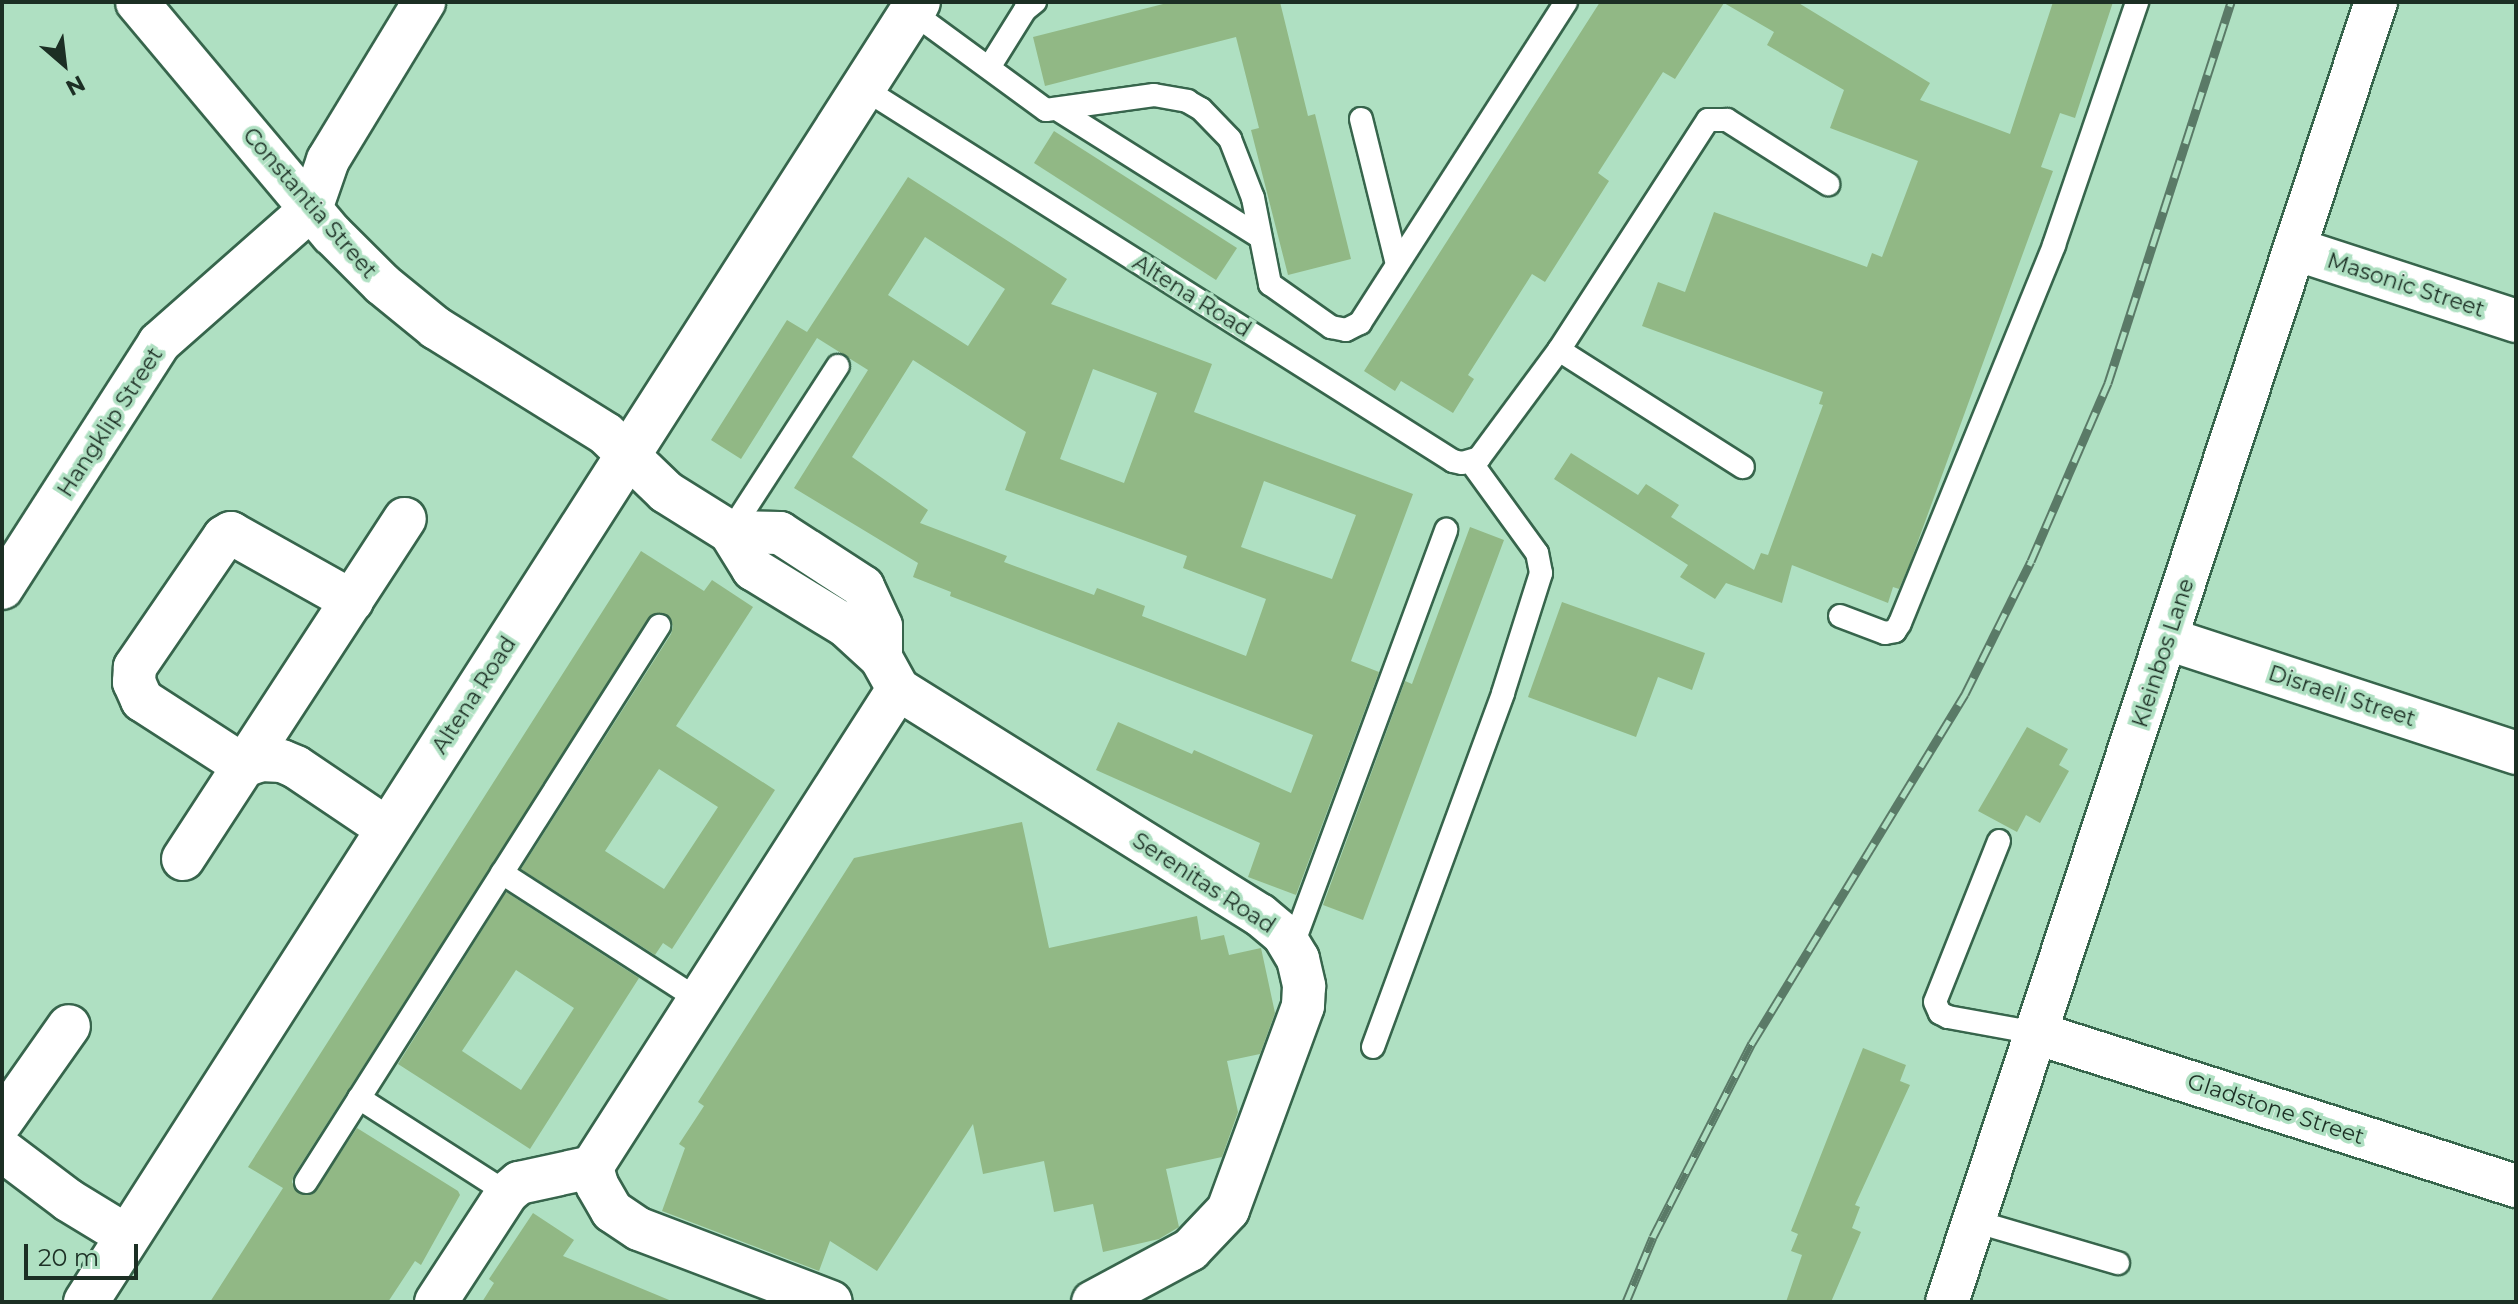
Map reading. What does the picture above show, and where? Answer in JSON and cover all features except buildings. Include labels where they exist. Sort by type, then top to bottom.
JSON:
[{"type":"street","name":"Constantia Street","points":[[137,2],[311,209],[407,306],[606,434],[628,455]]},
{"type":"street","points":[[311,209],[328,160],[424,2]]},
{"type":"street","name":"Kleinbos Lane","points":[[1947,1302],[2376,2]]},
{"type":"street","name":"Altena Road","points":[[86,1302],[915,7]]},
{"type":"street","name":"Hangklip Street","points":[[2,588],[159,343],[311,209]]},
{"type":"street","name":"Masonic Street","points":[[2295,249],[2516,321]]},
{"type":"street","points":[[436,1302],[507,1193],[519,1183],[592,1167],[699,1000],[890,673],[881,626],[863,587],[780,533],[730,532],[666,492],[628,455]]},
{"type":"street","points":[[183,859],[405,519]]},
{"type":"street","points":[[352,601],[231,533],[224,537],[135,667],[134,682],[142,700],[244,766],[271,760],[296,767],[388,829]]},
{"type":"street","name":"Disraeli Street","points":[[2168,639],[2516,753]]},
{"type":"street","name":"Serenitas Road","points":[[890,673],[1260,915],[1283,934],[1302,972],[1303,1006],[1228,1210],[1160,1286],[1093,1302]]},
{"type":"street","points":[[2,1121],[69,1026]]},
{"type":"street","name":"Gladstone Street","points":[[2036,1033],[2516,1186]]},
{"type":"street","points":[[2,1150],[68,1200],[127,1236]]},
{"type":"street","points":[[592,1167],[597,1185],[612,1211],[639,1229],[831,1302]]},
{"type":"lane","points":[[990,66],[1025,10],[1035,2]]},
{"type":"lane","points":[[915,7],[1037,107],[1060,111],[1154,95],[1187,101],[1201,109],[1230,139],[1253,198],[1266,272],[1274,290],[1339,330],[1360,323],[1566,2]]},
{"type":"lane","points":[[1840,616],[1885,633],[1895,631],[1900,623],[2054,245],[2137,2]]},
{"type":"lane","name":"Altena Road","points":[[863,88],[1453,461],[1471,462]]},
{"type":"lane","points":[[1060,111],[1260,237]]},
{"type":"lane","points":[[1361,119],[1397,264]]},
{"type":"lane","points":[[1373,1047],[1503,693],[1541,573],[1537,553],[1471,462],[1486,450],[1559,350],[1708,120],[1727,120],[1828,184]]},
{"type":"lane","points":[[1559,350],[1743,467]]},
{"type":"lane","points":[[730,532],[838,366]]},
{"type":"lane","points":[[1292,947],[1446,530]]},
{"type":"lane","points":[[306,1182],[659,626]]},
{"type":"lane","points":[[1999,841],[1935,1002],[1940,1013],[1948,1017],[2036,1033]]},
{"type":"lane","points":[[502,873],[699,1000]]},
{"type":"lane","points":[[359,1098],[507,1193]]},
{"type":"lane","points":[[1974,1221],[2118,1263]]},
{"type":"railway","points":[[1626,1302],[1653,1237],[1752,1043],[1965,694],[2031,561],[2108,383],[2231,2]]}]
